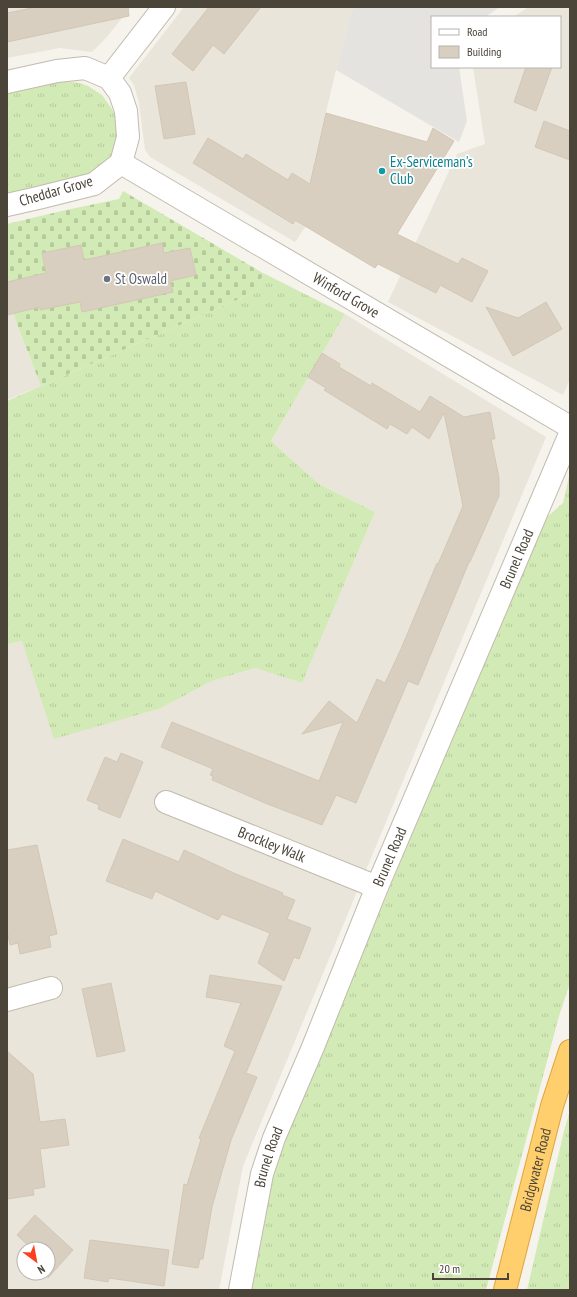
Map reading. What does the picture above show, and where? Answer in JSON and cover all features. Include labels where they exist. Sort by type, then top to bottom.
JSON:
[{"type":"highway","name":"Bridgwater Road","points":[[505,1290],[552,1106],[570,1051]]},
{"type":"street","points":[[109,78],[164,7]]},
{"type":"street","points":[[7,82],[56,71],[85,68],[109,78],[120,93],[126,112],[128,137],[121,163]]},
{"type":"street","name":"Cheddar Grove","points":[[7,205],[94,184],[121,163]]},
{"type":"street","name":"Winford Grove","points":[[121,163],[570,427]]},
{"type":"street","name":"Brunel Road","points":[[240,1290],[262,1174],[274,1138],[313,1047],[377,886],[570,434]]},
{"type":"street","name":"Brockley Walk","points":[[166,802],[377,886]]},
{"type":"street","points":[[7,1000],[51,988]]},
{"type":"shaded area","points":[[7,7],[131,7],[105,39],[92,52],[60,48],[7,58]]},
{"type":"shaded area","points":[[184,7],[353,7],[336,70],[314,163],[320,205],[295,242],[150,157],[145,150],[139,103],[134,85],[129,78]]},
{"type":"shaded area","points":[[353,7],[500,7],[486,16],[431,16],[431,68],[459,68],[467,121],[459,142],[336,70]]},
{"type":"shaded area","points":[[529,7],[570,7],[570,379],[563,395],[388,302],[457,154],[485,144],[473,68],[561,68],[561,16],[515,16]]},
{"type":"shaded area","points":[[7,284],[15,319],[41,386],[7,400]]},
{"type":"shaded area","points":[[345,314],[546,437],[243,1166],[219,1290],[7,1290],[7,644],[22,641],[161,708],[212,681],[255,668],[302,683],[375,512],[319,484],[271,441]]},
{"type":"green space","points":[[65,81],[80,83],[88,86],[102,95],[112,109],[118,124],[118,145],[108,161],[94,175],[7,196],[7,93]]},
{"type":"green space","points":[[123,191],[263,273],[257,291],[41,386],[15,319],[7,284],[7,224],[119,199]]},
{"type":"green space","points":[[263,273],[345,314],[271,441],[319,484],[375,512],[302,683],[255,668],[212,681],[161,708],[54,739],[22,641],[7,644],[7,401],[257,291]]},
{"type":"green space","points":[[570,472],[570,983],[559,1016],[486,1290],[249,1290],[271,1181],[291,1125],[492,643],[547,517],[563,503]]},
{"type":"green space","points":[[570,1111],[570,1290],[527,1290],[564,1131]]},
{"type":"building","points":[[37,7],[128,7],[129,16],[7,42],[7,13]]},
{"type":"building","points":[[209,7],[261,7],[224,54],[213,45],[193,71],[172,54]]},
{"type":"building","points":[[526,68],[552,68],[536,111],[514,102]]},
{"type":"building","points":[[186,82],[195,134],[164,139],[155,86]]},
{"type":"building","points":[[326,113],[427,142],[433,128],[454,141],[397,234],[458,264],[462,258],[488,271],[472,302],[440,285],[436,293],[378,264],[375,268],[295,220],[293,224],[193,163],[208,138],[243,159],[246,154],[288,180],[292,173],[310,184]]},
{"type":"building","points":[[544,121],[570,131],[570,160],[535,147]]},
{"type":"building","name":"St Oswald","points":[[162,243],[164,253],[190,248],[196,275],[170,281],[173,292],[82,312],[80,302],[40,310],[40,307],[7,315],[7,282],[46,273],[42,253],[81,245],[84,260]]},
{"type":"building","points":[[546,302],[562,329],[513,356],[486,307],[518,318]]},
{"type":"building","points":[[322,353],[340,364],[339,367],[371,386],[372,383],[420,412],[430,396],[464,417],[490,412],[495,439],[491,439],[499,478],[499,496],[469,562],[418,685],[408,681],[356,803],[336,795],[322,825],[265,803],[212,780],[213,776],[210,775],[213,769],[161,747],[172,722],[319,781],[343,722],[302,734],[329,701],[357,723],[377,679],[385,683],[463,506],[444,413],[429,439],[412,427],[407,434],[390,424],[387,429],[324,390],[326,388],[308,377]]},
{"type":"building","points":[[121,753],[143,762],[120,818],[98,809],[99,805],[87,800],[105,757],[117,762]]},
{"type":"building","points":[[123,839],[179,862],[184,850],[236,874],[283,893],[282,895],[295,900],[287,919],[311,928],[299,959],[294,957],[284,981],[258,963],[270,933],[222,914],[218,920],[155,891],[152,899],[106,881]]},
{"type":"building","points":[[37,845],[57,934],[49,936],[51,947],[20,954],[18,943],[10,945],[7,930],[7,850]]},
{"type":"building","points":[[210,975],[282,986],[246,1073],[257,1077],[231,1140],[212,1207],[203,1259],[200,1259],[198,1268],[172,1264],[184,1184],[187,1185],[201,1139],[199,1138],[235,1051],[224,1046],[241,1003],[206,997]]},
{"type":"building","points":[[111,983],[125,1051],[97,1057],[82,989]]},
{"type":"building","points":[[7,1051],[33,1074],[40,1122],[65,1119],[69,1145],[40,1149],[45,1187],[33,1189],[34,1195],[7,1199]]},
{"type":"building","points":[[35,1215],[73,1250],[56,1269],[56,1241],[23,1241],[17,1235]]},
{"type":"building","points":[[90,1240],[169,1250],[164,1286],[109,1278],[108,1282],[84,1278]]},
{"type":"place","name":"Ex-Serviceman's Club","points":[[382,171]]},
{"type":"place","name":"St Oswald","points":[[107,279]]}]
